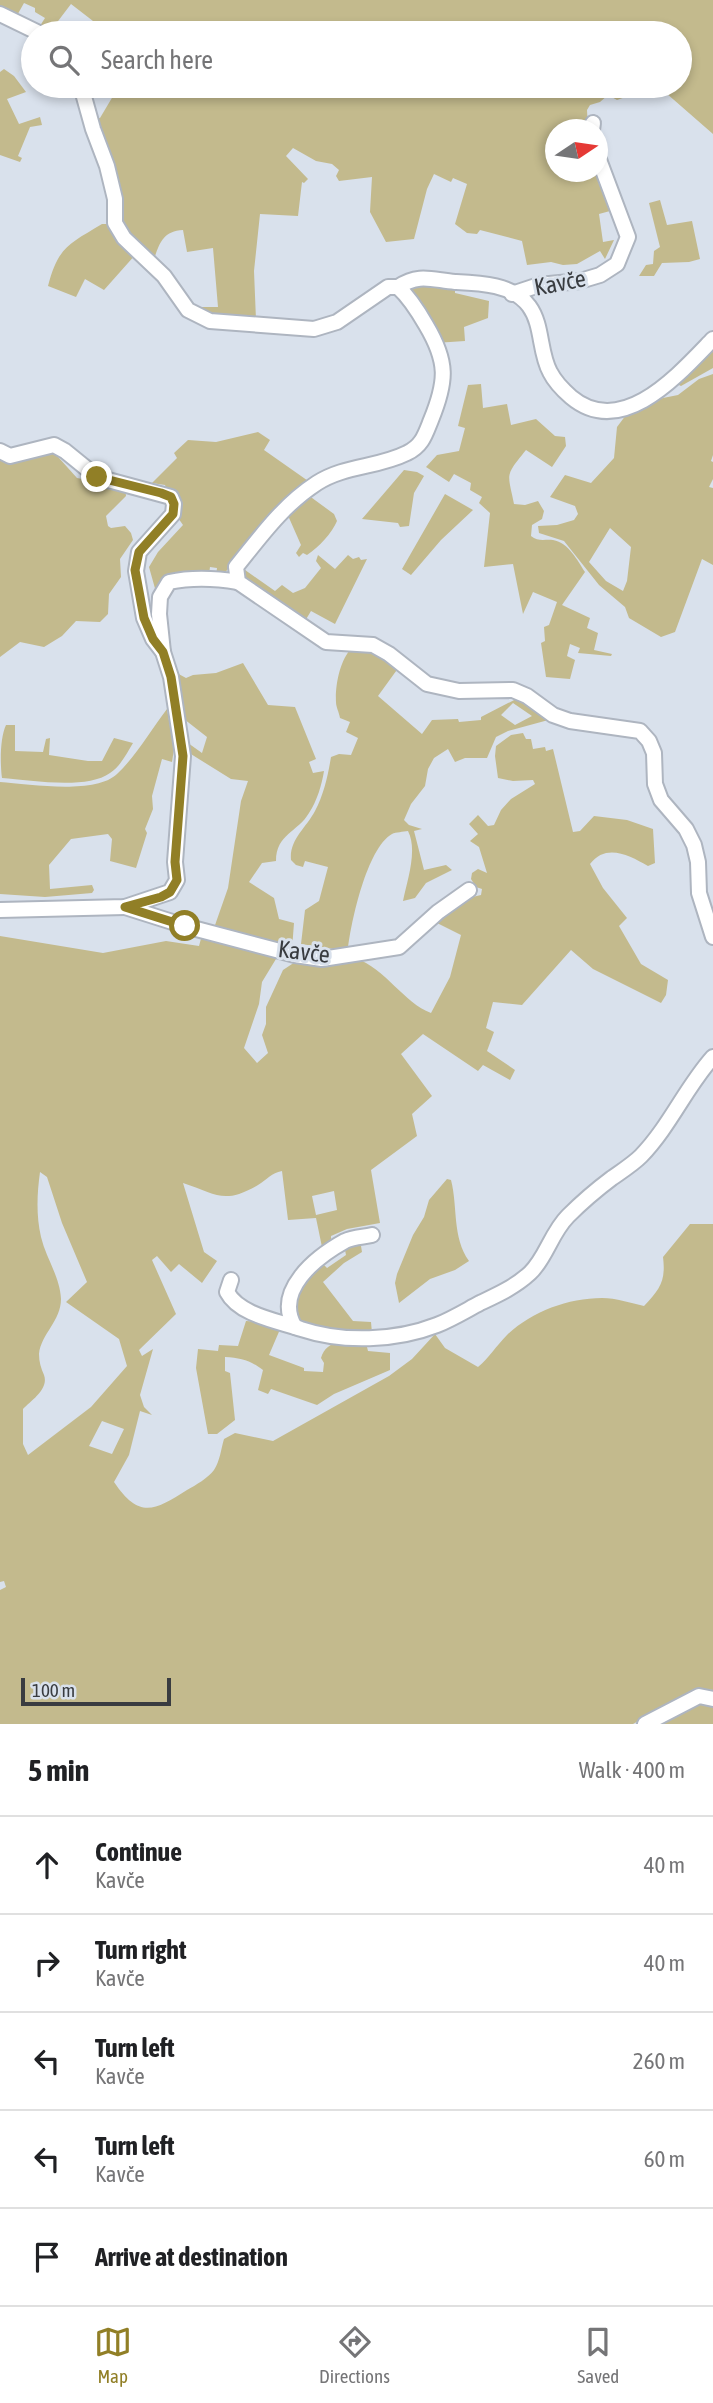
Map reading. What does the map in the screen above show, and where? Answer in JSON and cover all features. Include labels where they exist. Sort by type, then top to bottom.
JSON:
[{"type":"street","points":[[0,14],[21,24]]},
{"type":"street","points":[[84,98],[107,166],[115,199],[115,223],[124,238],[164,276],[188,310],[209,321],[314,329],[337,322],[388,287],[398,287],[415,277],[486,284],[512,294],[528,305],[534,314],[550,373],[564,391],[584,407],[620,410],[638,403],[678,375],[713,339]]},
{"type":"street","name":"Kavče","points":[[512,294],[539,285],[580,281],[600,275],[617,264],[628,237],[607,182]]},
{"type":"street","points":[[398,287],[417,310],[443,361],[443,383],[422,443],[381,465],[346,470],[330,475],[314,485],[280,512],[263,530],[236,566],[238,582],[326,642],[373,645],[427,684],[459,691],[513,690],[527,696],[553,715],[570,721],[640,731],[649,741],[654,753],[654,784],[661,800],[686,829],[694,845],[698,862],[699,893],[713,937]]},
{"type":"street","name":"Kavče","points":[[0,452],[10,456],[54,445],[97,477],[171,497],[174,504],[173,514],[139,552],[135,570],[144,618],[153,639],[163,652]]},
{"type":"street","name":"Kavče","points":[[0,910],[125,907],[170,892],[177,880],[175,862],[183,756],[171,677],[163,652],[159,597],[169,583],[183,579],[212,578],[238,582]]},
{"type":"street","name":"Kavče","points":[[125,907],[185,926],[295,955],[322,959],[399,947],[438,912],[469,890]]},
{"type":"street","points":[[231,1280],[227,1292],[231,1300],[258,1314],[322,1335],[346,1338],[403,1334],[436,1325],[511,1287],[531,1272],[565,1219],[588,1196],[639,1158],[664,1128],[682,1097],[713,1057]]},
{"type":"street","points":[[295,1327],[288,1303],[291,1293],[308,1269],[317,1259],[347,1240],[372,1235]]},
{"type":"street","points":[[645,1724],[699,1696],[713,1699]]},
{"type":"shaded area","points":[[0,0],[713,0],[713,134],[672,98],[692,98],[692,21],[93,21],[71,4],[58,21],[43,21],[45,18],[35,12],[35,8],[24,3],[15,19],[0,12]]},
{"type":"shaded area","points":[[4,69],[21,85],[21,94],[7,99],[19,124],[40,117],[42,125],[30,127],[18,156],[22,158],[20,162],[0,155],[0,72]]},
{"type":"shaded area","points":[[112,98],[605,98],[590,105],[587,119],[545,119],[545,182],[602,182],[610,211],[599,214],[603,242],[614,240],[605,259],[600,251],[577,264],[551,262],[527,265],[522,241],[480,230],[477,234],[467,233],[455,224],[467,184],[453,178],[451,182],[434,174],[427,189],[414,239],[386,242],[370,212],[372,177],[339,181],[336,176],[339,170],[332,164],[316,161],[293,148],[286,156],[308,179],[302,182],[298,216],[260,214],[254,271],[256,320],[224,319],[189,307],[218,307],[213,248],[187,252],[183,230],[176,231],[162,240],[153,262],[124,232],[90,119],[100,118]]},
{"type":"shaded area","points":[[660,200],[667,225],[692,221],[700,259],[662,263],[654,276],[639,276],[646,265],[653,264],[654,251],[660,247],[649,203]]},
{"type":"shaded area","points":[[102,224],[107,224],[136,254],[104,290],[85,279],[76,297],[48,286],[56,263],[66,248]]},
{"type":"shaded area","points":[[409,283],[455,286],[455,293],[489,301],[488,318],[464,327],[465,341],[435,343],[407,295]]},
{"type":"shaded area","points":[[713,347],[713,368],[679,385],[678,383]]},
{"type":"shaded area","points":[[713,374],[713,479],[709,487],[713,488],[713,565],[702,559],[675,632],[661,637],[629,618],[625,607],[599,585],[564,541],[539,533],[538,526],[557,525],[574,520],[578,514],[575,506],[550,497],[565,475],[591,483],[614,458],[617,427],[629,411],[678,395],[699,379]],"holes":[[[610,528],[631,547],[627,581],[623,591],[606,581],[589,562]]]},
{"type":"shaded area","points":[[481,384],[483,408],[507,404],[511,425],[536,419],[555,436],[565,437],[566,446],[552,467],[526,450],[514,465],[509,480],[514,504],[525,505],[538,501],[544,511],[542,519],[532,525],[531,536],[564,545],[585,572],[562,605],[590,618],[587,628],[598,633],[594,650],[612,654],[578,653],[580,648],[570,644],[567,656],[575,660],[570,679],[546,677],[541,643],[545,641],[544,627],[549,625],[557,602],[533,592],[523,614],[513,564],[484,567],[490,513],[479,503],[482,497],[470,490],[471,483],[454,474],[449,482],[426,467],[437,455],[459,451],[465,428],[458,426],[468,385]]},
{"type":"shaded area","points":[[258,432],[270,440],[264,450],[311,483],[254,537],[225,573],[216,576],[217,568],[210,567],[209,574],[198,574],[196,571],[176,575],[159,584],[156,592],[149,567],[158,552],[183,525],[176,515],[165,485],[152,483],[177,458],[174,453],[188,440],[216,442]]},
{"type":"shaded area","points":[[50,448],[77,478],[125,487],[126,496],[106,516],[108,526],[125,526],[133,540],[120,559],[121,577],[109,594],[108,614],[100,622],[76,621],[62,636],[44,647],[20,642],[0,657],[0,458]]},
{"type":"shaded area","points":[[404,470],[424,476],[414,493],[409,526],[400,527],[398,523],[362,519]]},
{"type":"shaded area","points":[[445,494],[473,510],[441,540],[411,575],[402,569]]},
{"type":"shaded area","points":[[308,495],[334,514],[337,521],[320,544],[307,555],[303,553],[299,557],[296,553],[301,545],[286,511]]},
{"type":"shaded area","points":[[318,555],[335,569],[348,555],[353,559],[367,559],[335,624],[311,611],[302,626],[244,585],[238,565],[275,591],[282,585],[293,593],[305,588],[321,568],[316,561]]},
{"type":"shaded area","points":[[363,647],[399,667],[378,696],[422,734],[432,720],[481,720],[481,717],[518,698],[552,719],[496,737],[487,758],[465,758],[455,762],[448,749],[434,758],[428,769],[425,786],[411,804],[404,820],[409,825],[422,829],[414,831],[424,870],[446,865],[452,870],[426,883],[415,898],[403,901],[411,866],[411,839],[408,831],[392,834],[383,842],[368,869],[357,904],[348,949],[340,950],[301,944],[305,910],[319,901],[328,867],[305,861],[303,867],[296,865],[291,860],[291,853],[295,840],[318,805],[331,757],[339,754],[351,755],[358,738],[346,732],[350,722],[340,718],[336,702],[339,673],[352,648]],"holes":[[[513,703],[532,716],[515,725],[501,715]]]},
{"type":"shaded area","points":[[243,663],[268,705],[295,707],[316,759],[309,762],[313,773],[324,771],[319,792],[309,813],[284,839],[277,852],[276,861],[262,863],[249,882],[274,898],[279,919],[294,923],[292,949],[214,928],[228,888],[241,801],[248,781],[231,779],[186,751],[175,672],[186,678],[216,673]],"holes":[[[184,719],[207,737],[202,753],[188,743]]]},
{"type":"shaded area","points":[[167,709],[174,749],[172,762],[162,759],[152,796],[153,809],[145,829],[147,833],[136,868],[110,861],[112,839],[108,834],[71,839],[49,865],[50,889],[92,885],[92,893],[45,897],[0,894],[0,782],[61,787],[107,780],[131,759]]},
{"type":"shaded area","points":[[6,725],[15,725],[15,751],[43,752],[46,739],[50,738],[49,755],[102,761],[114,738],[133,743],[117,767],[100,778],[58,783],[2,778],[1,751]]},
{"type":"shaded area","points":[[523,733],[526,739],[531,739],[533,749],[553,749],[573,832],[580,831],[594,816],[627,820],[653,829],[655,863],[648,866],[626,855],[610,853],[603,854],[590,864],[603,888],[627,918],[619,926],[641,964],[668,980],[666,995],[661,1003],[593,969],[571,950],[522,1005],[493,1002],[486,1028],[494,1032],[487,1051],[515,1070],[510,1080],[483,1065],[478,1071],[423,1034],[401,1054],[432,1096],[412,1114],[417,1136],[371,1170],[380,1223],[347,1229],[331,1236],[322,1247],[316,1218],[288,1220],[282,1171],[246,1191],[228,1196],[212,1194],[183,1183],[204,1252],[217,1261],[202,1283],[179,1264],[171,1272],[157,1256],[152,1260],[176,1314],[139,1350],[142,1356],[153,1349],[140,1395],[144,1407],[152,1415],[140,1411],[129,1455],[114,1482],[131,1502],[139,1506],[148,1508],[165,1503],[198,1484],[214,1470],[224,1439],[235,1433],[273,1441],[389,1376],[412,1359],[435,1334],[445,1348],[478,1367],[507,1335],[527,1320],[551,1308],[602,1298],[644,1306],[661,1284],[664,1272],[663,1257],[690,1224],[713,1224],[713,1690],[696,1688],[633,1724],[0,1724],[0,1590],[6,1587],[4,1581],[0,1582],[0,936],[103,953],[166,941],[199,946],[202,935],[279,954],[262,982],[259,1004],[244,1048],[257,1063],[268,1053],[262,1035],[266,1024],[266,1007],[283,970],[301,958],[355,958],[376,970],[412,1002],[431,1013],[450,977],[461,935],[433,921],[464,899],[481,895],[482,889],[476,887],[471,879],[472,873],[478,869],[487,873],[479,847],[470,841],[478,834],[469,824],[478,815],[488,826],[494,825],[501,810],[511,799],[535,784],[533,780],[513,781],[498,778],[496,746],[511,735]],"holes":[[[40,1172],[47,1177],[62,1223],[87,1282],[66,1302],[119,1339],[127,1366],[91,1407],[28,1455],[23,1444],[23,1409],[39,1394],[44,1385],[39,1354],[43,1340],[58,1314],[61,1299],[39,1229]],[[334,1191],[337,1210],[316,1215],[312,1196]],[[102,1421],[124,1429],[112,1454],[89,1446]]]},
{"type":"shaded area","points":[[447,1179],[451,1180],[460,1242],[469,1261],[455,1270],[430,1279],[399,1303],[395,1283],[397,1274],[413,1235],[424,1217],[429,1200]]},
{"type":"shaded area","points":[[354,1237],[362,1252],[344,1263],[323,1282],[353,1321],[371,1322],[372,1333],[352,1335],[292,1324],[289,1292],[319,1260],[327,1268],[346,1255],[343,1240]]},
{"type":"shaded area","points":[[246,1321],[281,1327],[269,1355],[304,1368],[304,1371],[323,1372],[324,1363],[321,1358],[333,1344],[365,1339],[368,1351],[390,1353],[390,1370],[334,1394],[317,1405],[271,1389],[268,1394],[258,1390],[263,1370],[245,1360],[225,1357],[225,1371],[230,1373],[235,1420],[217,1434],[208,1434],[196,1368],[198,1349],[218,1351],[219,1345],[238,1346]]},
{"type":"shaded area","points":[[700,1701],[713,1704],[713,1724],[657,1724]]},
{"type":"route","points":[[97,477],[161,493],[171,497],[174,504],[173,514],[139,552],[135,570],[144,618],[153,639],[163,652],[171,677],[183,756],[175,862],[177,880],[170,892],[161,897],[125,907],[185,926]]}]
